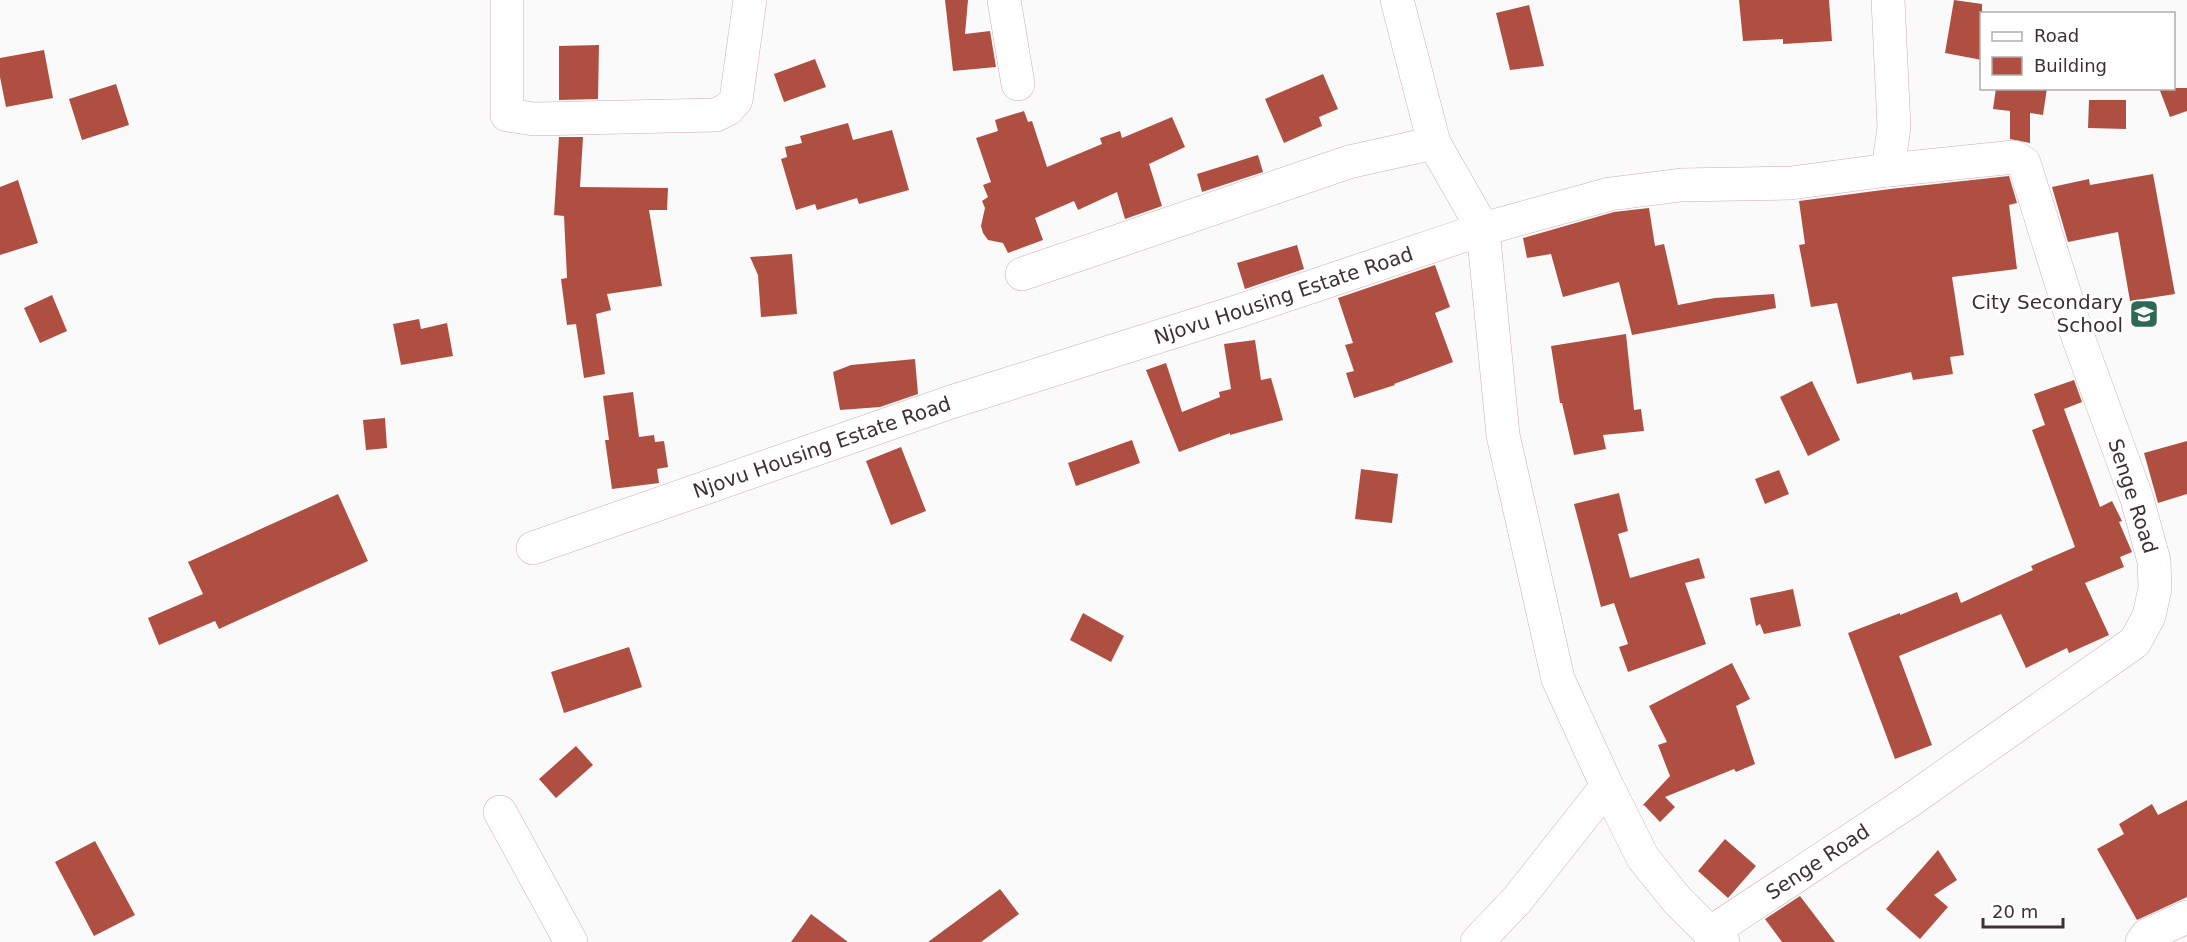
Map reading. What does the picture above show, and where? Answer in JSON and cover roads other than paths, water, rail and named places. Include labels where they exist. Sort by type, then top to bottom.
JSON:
[{"type":"street","points":[[507,0],[507,115],[534,119],[716,115],[728,109],[736,100],[750,0]]},
{"type":"street","points":[[1004,0],[1018,84]]},
{"type":"street","points":[[1397,0],[1434,143],[1483,229],[1503,435],[1558,679],[1643,858],[1677,900],[1716,938]]},
{"type":"street","points":[[1887,170],[1894,128],[1888,0]]},
{"type":"street","points":[[1022,273],[1349,162],[1434,143]]},
{"type":"street","name":"Senge Road","points":[[1716,938],[2135,642],[2149,616],[2155,588],[2154,561],[2144,523],[2078,338],[2024,163],[2014,158],[1887,170]]},
{"type":"street","name":"Njovu Housing Estate Road","points":[[533,548],[951,402],[1233,313],[1483,229],[1610,194],[1681,185],[1791,183],[1887,170]]},
{"type":"street","points":[[1477,942],[1516,900],[1607,786]]},
{"type":"street","points":[[500,812],[571,942]]},
{"type":"street","points":[[2142,942],[2147,935],[2187,917]]},
{"type":"place","name":"City Secondary School","points":[[2144,314]]}]
